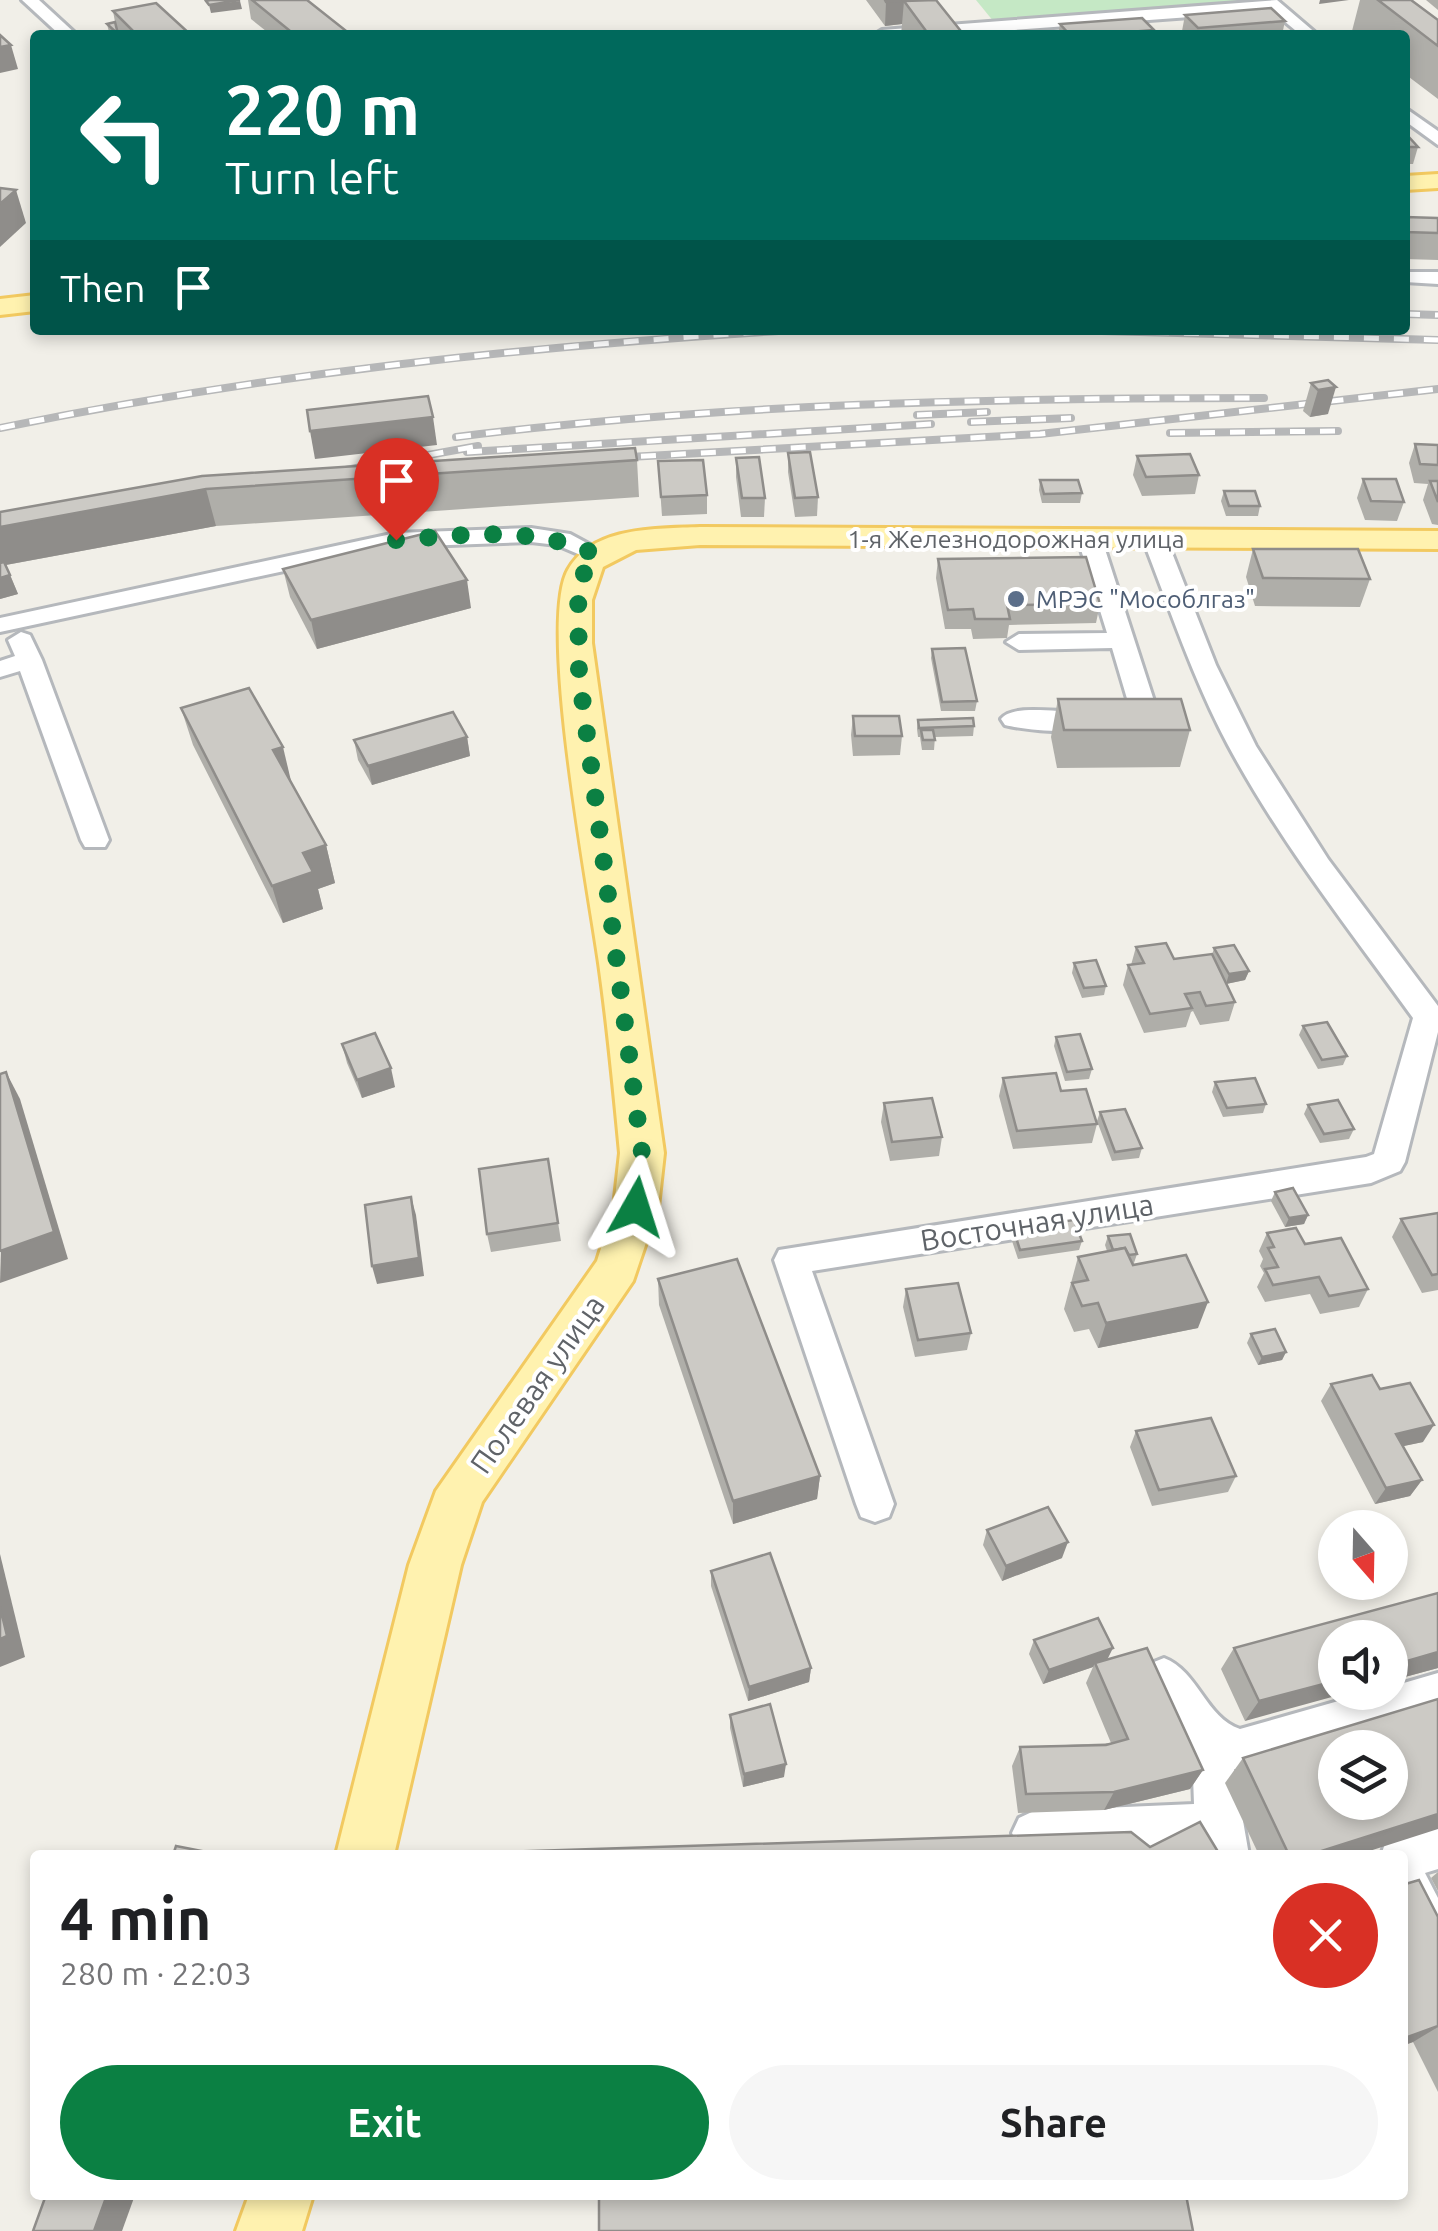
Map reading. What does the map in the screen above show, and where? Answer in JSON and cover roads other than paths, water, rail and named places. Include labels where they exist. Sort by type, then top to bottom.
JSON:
[{"type":"main road","points":[[1410,182],[1438,181]]},
{"type":"main road","points":[[0,307],[30,304]]},
{"type":"main road","name":"1-я Железнодорожная улица","points":[[597,555],[639,541],[700,536],[1438,540]]},
{"type":"main road","name":"Полевая улица","points":[[366,1850],[434,1566],[462,1492],[618,1268],[636,1207],[642,1153],[581,702],[575,620],[578,582],[597,555]]},
{"type":"main road","points":[[270,2231],[279,2200]]},
{"type":"street","points":[[30,0],[63,30]]},
{"type":"street","points":[[935,30],[1272,3],[1304,30]]},
{"type":"street","points":[[1410,117],[1438,140]]},
{"type":"street","points":[[1410,277],[1438,278]]},
{"type":"street","points":[[95,840],[29,660],[8,623],[396,540],[532,535],[562,539],[597,555]]},
{"type":"street","points":[[1014,719],[1106,718],[1136,710],[1142,704],[1090,540]]},
{"type":"street","name":"Восточная улица","points":[[875,1504],[791,1260],[1371,1170],[1388,1162],[1424,1026],[1434,1017],[1296,831],[1238,738],[1220,704],[1155,540]]},
{"type":"street","points":[[1020,642],[1122,640]]},
{"type":"street","points":[[0,668],[29,660]]},
{"type":"street","points":[[1164,1678],[1213,1741],[1240,1750],[1438,1694]]},
{"type":"street","points":[[1034,1833],[1223,1840],[1212,1785],[1213,1741]]},
{"type":"street","points":[[1408,1856],[1438,1847]]},
{"type":"street","points":[[1408,1886],[1438,1944]]},
{"type":"railway","points":[[1410,314],[1438,315]]},
{"type":"railway","points":[[0,428],[296,377],[595,344],[724,335]]},
{"type":"railway","points":[[1251,335],[1438,340]]},
{"type":"railway","points":[[611,458],[1040,434],[1438,389]]},
{"type":"railway","points":[[456,437],[658,417],[859,405],[1264,398]]},
{"type":"railway","points":[[917,415],[987,412]]},
{"type":"railway","points":[[971,422],[1071,418]]},
{"type":"railway","points":[[467,452],[931,424]]},
{"type":"railway","points":[[1170,433],[1338,431]]},
{"type":"railway","points":[[340,471],[478,446]]},
{"type":"place","name":"МРЭС \"Мособлгаз\"","points":[[1016,599]]}]
